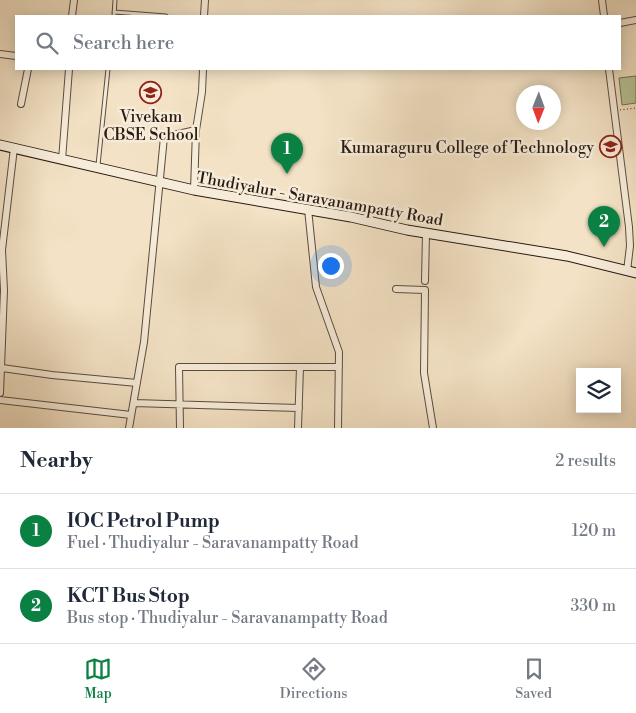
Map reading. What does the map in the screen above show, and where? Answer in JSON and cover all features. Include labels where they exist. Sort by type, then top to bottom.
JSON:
[{"type":"main road","name":"Thudiyalur - Saravanampatty Road","points":[[0,145],[194,190],[308,209],[426,233],[567,256],[632,272]]},
{"type":"street","points":[[72,15],[74,0]]},
{"type":"street","points":[[204,15],[205,0]]},
{"type":"street","points":[[602,0],[604,15]]},
{"type":"street","points":[[621,22],[636,20]]},
{"type":"street","points":[[0,54],[15,56]]},
{"type":"street","points":[[22,104],[28,70]]},
{"type":"street","points":[[62,160],[69,70]]},
{"type":"street","points":[[194,190],[196,130],[202,92],[202,70]]},
{"type":"street","points":[[609,70],[632,272]]},
{"type":"street","points":[[129,428],[144,342],[158,182],[164,137],[196,130]]},
{"type":"street","points":[[0,393],[4,290],[2,250],[14,148]]},
{"type":"street","points":[[308,209],[316,287],[339,352],[338,428]]},
{"type":"street","points":[[628,227],[636,227]]},
{"type":"street","points":[[425,281],[426,233]]},
{"type":"street","points":[[396,289],[425,290],[424,373],[434,428]]},
{"type":"street","points":[[298,428],[300,367]]},
{"type":"street","points":[[180,428],[179,368],[339,367]]},
{"type":"street","points":[[2,368],[137,383]]},
{"type":"street","points":[[0,400],[131,416]]},
{"type":"street","points":[[134,402],[299,408]]},
{"type":"lane","points":[[115,0],[114,14],[140,15]]},
{"type":"lane","points":[[98,169],[108,70]]},
{"type":"path","points":[[614,110],[636,108]]},
{"type":"green space","points":[[636,76],[636,103],[622,105],[619,78]]},
{"type":"place","name":"Vivekam CBSE School","points":[[151,92]]},
{"type":"place","name":"Kumaraguru College of Technology","points":[[610,147]]},
{"type":"place","name":"IOC Petrol Pump","points":[[287,174]]},
{"type":"place","name":"KCT Bus Stop","points":[[604,247]]}]
